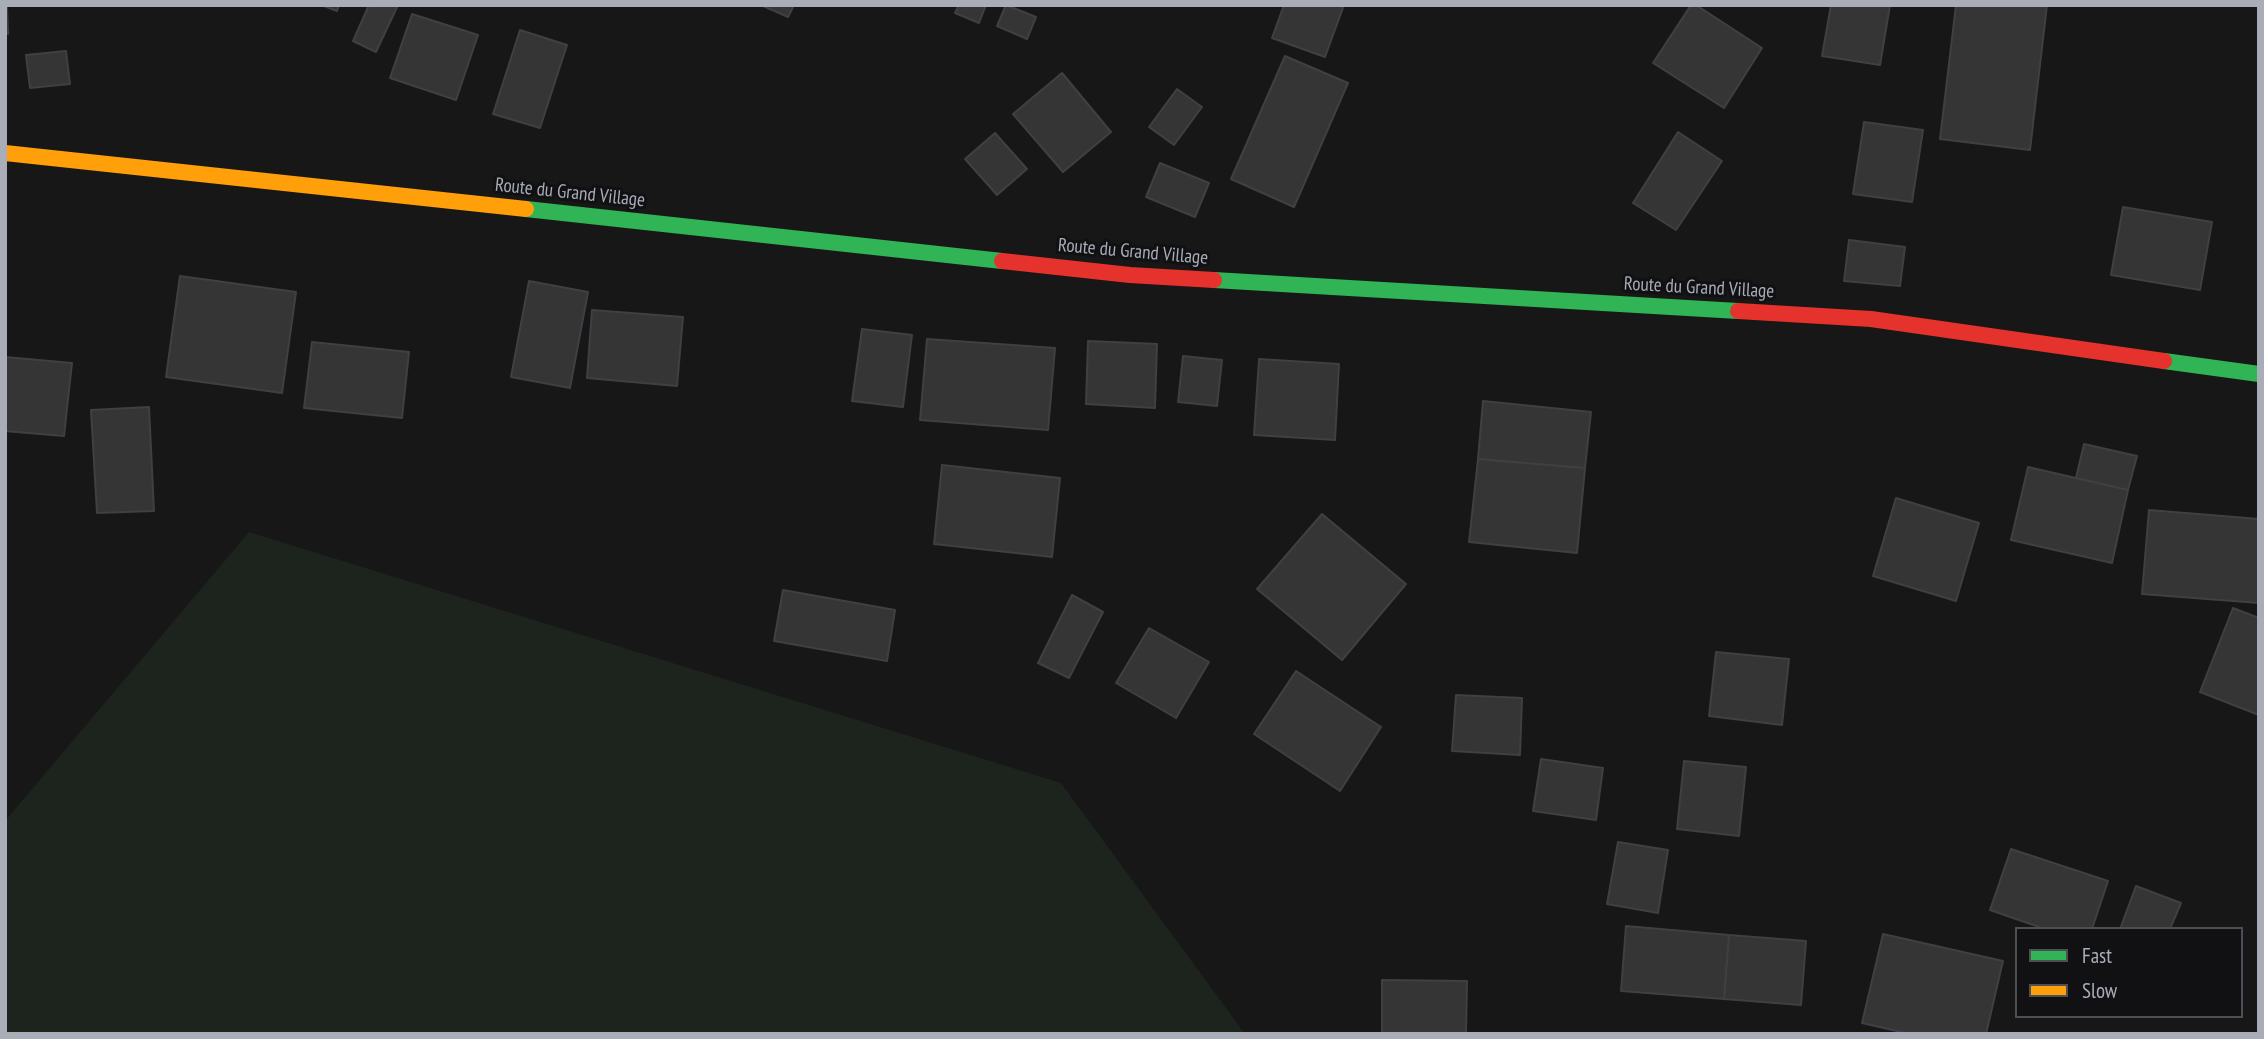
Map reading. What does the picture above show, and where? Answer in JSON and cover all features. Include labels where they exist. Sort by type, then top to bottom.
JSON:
[{"type":"street","name":"Route du Grand Village","points":[[5,153],[1130,275],[1871,320],[2259,374]]},
{"type":"shaded area","points":[[249,532],[1061,783],[1245,1034],[5,1034],[5,821]]},
{"type":"building","points":[[7,5],[8,34],[5,34]]},
{"type":"building","points":[[321,5],[339,5],[337,11]]},
{"type":"building","points":[[369,5],[398,5],[376,52],[353,41]]},
{"type":"building","points":[[761,5],[794,5],[788,17]]},
{"type":"building","points":[[959,5],[986,5],[979,23],[955,13]]},
{"type":"building","points":[[1006,5],[1036,17],[1027,39],[997,26]]},
{"type":"building","points":[[1284,5],[1344,5],[1325,57],[1272,38]]},
{"type":"building","points":[[1691,5],[1696,5],[1762,48],[1724,108],[1653,63]]},
{"type":"building","points":[[1831,5],[1890,5],[1880,65],[1822,56]]},
{"type":"building","points":[[1956,5],[2047,5],[2030,150],[1940,139]]},
{"type":"building","points":[[412,14],[478,35],[456,100],[390,78]]},
{"type":"building","points":[[520,30],[567,45],[540,128],[493,114]]},
{"type":"building","points":[[66,51],[70,84],[30,88],[26,55]]},
{"type":"building","points":[[1285,56],[1348,83],[1294,207],[1231,179]]},
{"type":"building","points":[[1062,73],[1111,132],[1063,172],[1013,114]]},
{"type":"building","points":[[1177,89],[1202,107],[1174,145],[1149,127]]},
{"type":"building","points":[[1864,122],[1923,130],[1912,202],[1853,194]]},
{"type":"building","points":[[1678,132],[1722,161],[1676,230],[1633,203]]},
{"type":"building","points":[[995,133],[1027,169],[997,195],[965,159]]},
{"type":"building","points":[[1160,163],[1209,183],[1195,217],[1146,197]]},
{"type":"building","points":[[2123,207],[2212,222],[2200,290],[2111,275]]},
{"type":"building","points":[[1849,240],[1905,247],[1900,286],[1844,281]]},
{"type":"building","points":[[180,276],[296,292],[282,393],[166,377]]},
{"type":"building","points":[[529,281],[588,292],[570,388],[511,377]]},
{"type":"building","points":[[592,310],[683,317],[677,386],[587,378]]},
{"type":"building","points":[[862,329],[912,335],[903,407],[852,401]]},
{"type":"building","points":[[927,339],[1055,348],[1048,430],[920,420]]},
{"type":"building","points":[[1088,341],[1157,344],[1155,408],[1086,404]]},
{"type":"building","points":[[312,342],[409,352],[402,418],[304,408]]},
{"type":"building","points":[[1183,356],[1222,360],[1217,406],[1178,402]]},
{"type":"building","points":[[5,357],[72,363],[64,436],[5,431]]},
{"type":"building","points":[[1259,359],[1339,364],[1335,440],[1254,435]]},
{"type":"building","points":[[1483,401],[1591,412],[1585,468],[1478,459]]},
{"type":"building","points":[[149,407],[154,511],[97,513],[91,410]]},
{"type":"building","points":[[2084,444],[2137,456],[2128,490],[2076,478]]},
{"type":"building","points":[[1478,459],[1585,468],[1577,553],[1469,542]]},
{"type":"building","points":[[942,465],[1060,478],[1052,557],[934,544]]},
{"type":"building","points":[[2028,467],[2128,490],[2112,563],[2011,540]]},
{"type":"building","points":[[1896,498],[1979,523],[1956,601],[1873,576]]},
{"type":"building","points":[[2149,510],[2259,519],[2259,603],[2142,594]]},
{"type":"building","points":[[1322,514],[1406,584],[1342,660],[1257,589]]},
{"type":"building","points":[[783,590],[895,610],[887,661],[774,641]]},
{"type":"building","points":[[1072,595],[1103,612],[1069,678],[1038,663]]},
{"type":"building","points":[[2233,608],[2259,618],[2259,715],[2200,692]]},
{"type":"building","points":[[1149,628],[1209,662],[1176,718],[1116,683]]},
{"type":"building","points":[[1716,652],[1789,659],[1782,725],[1709,716]]},
{"type":"building","points":[[1296,671],[1381,727],[1340,791],[1254,734]]},
{"type":"building","points":[[1456,695],[1522,698],[1520,755],[1452,751]]},
{"type":"building","points":[[1541,759],[1603,768],[1596,820],[1533,811]]},
{"type":"building","points":[[1684,761],[1746,767],[1739,836],[1677,829]]},
{"type":"building","points":[[1618,842],[1668,850],[1658,913],[1607,904]]},
{"type":"building","points":[[2011,849],[2108,881],[2093,927],[2039,927],[1990,910]]},
{"type":"building","points":[[2136,886],[2181,903],[2171,927],[2121,927]]},
{"type":"building","points":[[1626,926],[1729,935],[1724,999],[1621,991]]},
{"type":"building","points":[[1883,934],[2003,961],[1986,1034],[1910,1034],[1862,1023]]},
{"type":"building","points":[[1729,935],[1806,941],[1801,1005],[1724,999]]},
{"type":"building","points":[[1382,980],[1467,981],[1466,1034],[1382,1034]]},
{"type":"traffic: fast","points":[[526,209],[1002,261]]},
{"type":"traffic: fast","points":[[1214,280],[1738,311]]},
{"type":"traffic: fast","points":[[2164,361],[2259,374]]},
{"type":"traffic: slow","points":[[5,153],[526,209]]},
{"type":"traffic: jam","points":[[1002,261],[1130,275],[1214,280]]},
{"type":"traffic: jam","points":[[1738,311],[1871,319],[2164,361]]}]
